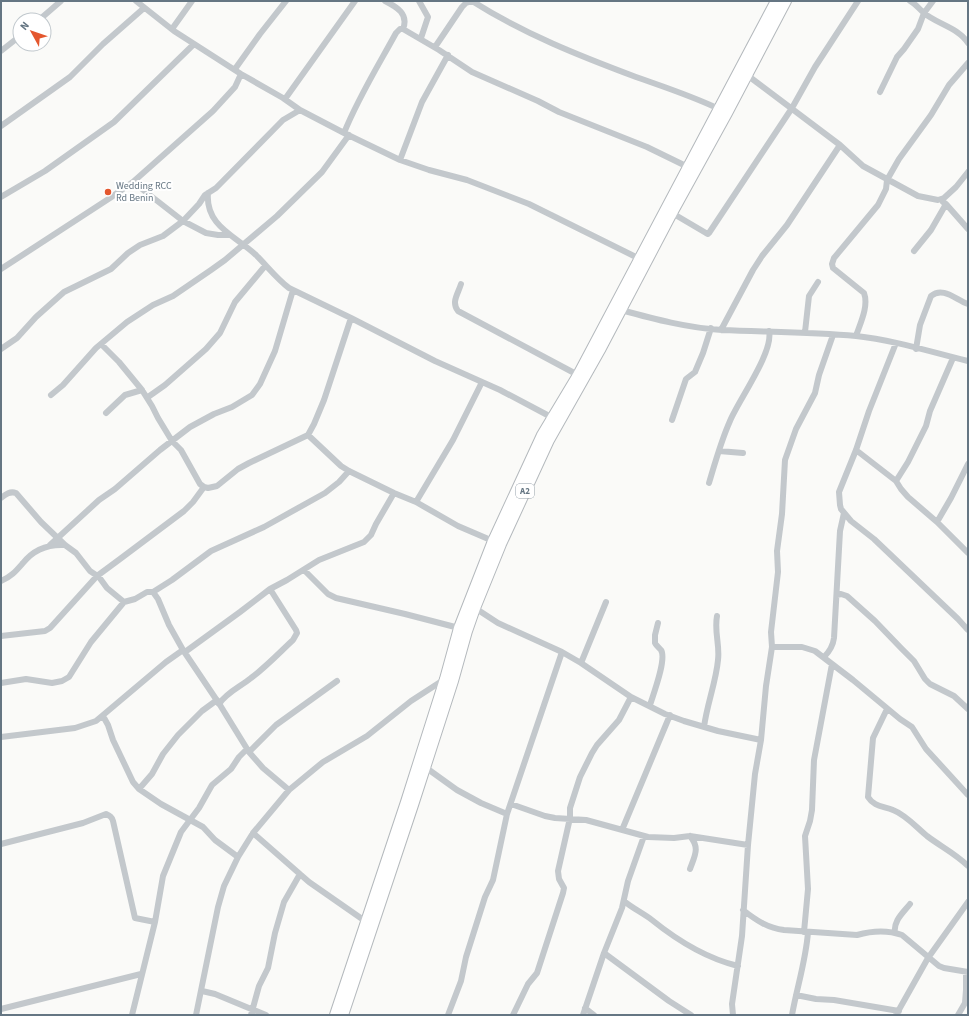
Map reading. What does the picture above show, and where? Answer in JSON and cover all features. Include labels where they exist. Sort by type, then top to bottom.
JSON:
[{"type":"highway","name":"A2","points":[[335,1015],[365,921],[406,802],[445,679],[459,628],[493,541],[542,435],[578,375],[776,1]]},
{"type":"highway","name":"A2","points":[[343,1015],[453,681],[475,608],[500,544],[549,440],[584,379],[786,1]]},
{"type":"street","points":[[48,12],[61,1]]},
{"type":"street","points":[[136,1],[194,44],[285,99],[300,110],[346,134],[400,160],[429,170],[467,180],[529,204],[640,258]]},
{"type":"street","points":[[172,29],[192,1]]},
{"type":"street","points":[[235,69],[286,1]]},
{"type":"street","points":[[285,99],[355,1]]},
{"type":"street","points":[[51,395],[63,385],[101,344],[127,322],[153,305],[173,296],[225,260],[277,216],[322,172],[346,134],[362,94],[396,33],[403,29],[405,24],[405,17],[398,4],[385,1]]},
{"type":"street","points":[[419,1],[428,17],[421,38]]},
{"type":"street","points":[[435,47],[461,4],[472,1],[515,26],[543,39],[637,77],[683,93],[719,109]]},
{"type":"street","points":[[672,213],[708,234],[792,108],[858,1]]},
{"type":"street","points":[[910,1],[918,6],[924,13],[952,30],[968,43]]},
{"type":"street","points":[[880,92],[897,57],[918,29],[924,13],[933,1]]},
{"type":"street","points":[[1,126],[70,77],[103,44],[144,8]]},
{"type":"street","points":[[403,29],[421,38],[448,55],[467,70],[538,101],[559,112],[647,147],[688,167]]},
{"type":"street","points":[[1,51],[12,42]]},
{"type":"street","points":[[1,197],[44,171],[114,122],[194,44]]},
{"type":"street","points":[[400,160],[422,102],[448,55]]},
{"type":"street","points":[[856,336],[863,314],[864,293],[835,271],[832,264],[834,258],[878,205],[886,189],[887,180],[899,160],[931,116],[949,85],[968,63]]},
{"type":"street","points":[[1,269],[133,182],[213,111],[235,87],[242,74]]},
{"type":"street","points":[[747,75],[840,145],[863,166],[918,196],[938,200],[946,204],[968,228]]},
{"type":"street","points":[[1,350],[17,338],[36,317],[64,292],[111,269],[128,253],[140,245],[163,236],[183,221],[208,193],[216,188],[283,120],[300,110]]},
{"type":"street","points":[[721,330],[762,256],[787,225],[840,145]]},
{"type":"street","points":[[938,200],[949,194],[968,172]]},
{"type":"street","points":[[133,182],[183,221],[206,233],[229,235]]},
{"type":"street","points":[[208,193],[208,206],[215,221],[229,235],[255,254],[282,283],[293,290],[434,361],[482,382],[553,418]]},
{"type":"street","points":[[914,251],[931,230],[946,204]]},
{"type":"street","points":[[148,397],[165,385],[206,349],[220,333],[235,302],[265,266]]},
{"type":"street","points":[[805,332],[810,296],[818,282]]},
{"type":"street","points":[[461,284],[454,301],[455,307],[458,311],[578,375]]},
{"type":"street","points":[[50,545],[99,500],[115,489],[155,454],[190,427],[246,400],[256,391],[274,351],[293,290]]},
{"type":"street","points":[[916,349],[920,325],[931,296],[934,293],[942,292],[968,304]]},
{"type":"street","points":[[621,310],[673,323],[721,330],[805,332],[856,336],[896,343],[968,361]]},
{"type":"street","points":[[1,636],[45,631],[50,628],[98,576],[184,511],[204,487],[217,486],[238,469],[308,435],[324,400],[350,318]]},
{"type":"street","points":[[672,420],[686,379],[695,372],[711,328]]},
{"type":"street","points":[[709,484],[730,421],[766,350],[770,336],[769,331]]},
{"type":"street","points":[[734,1015],[732,1004],[738,966],[754,774],[761,740],[766,686],[772,647],[771,632],[778,572],[777,551],[782,514],[785,460],[796,429],[815,393],[833,334]]},
{"type":"street","points":[[896,343],[869,411],[840,492],[840,505],[844,513],[851,521],[882,547],[968,630]]},
{"type":"street","points":[[101,344],[119,362],[148,397],[158,418],[172,441],[180,450],[197,480],[204,487]]},
{"type":"street","points":[[896,481],[908,462],[926,426],[930,411],[953,358]]},
{"type":"street","points":[[416,502],[453,440],[482,382]]},
{"type":"street","points":[[106,413],[125,396],[142,390]]},
{"type":"street","points":[[308,435],[341,466],[349,471],[394,494],[416,502],[458,526],[493,541]]},
{"type":"street","points":[[856,450],[896,481],[908,497],[937,522],[968,553]]},
{"type":"street","points":[[719,451],[743,453]]},
{"type":"street","points":[[937,522],[968,464]]},
{"type":"street","points":[[1,683],[26,679],[52,683],[62,681],[69,677],[91,642],[124,602],[135,599],[147,592],[153,592],[211,551],[264,527],[324,493],[339,482],[349,471]]},
{"type":"street","points":[[1,498],[6,494],[12,492],[16,493],[41,522],[65,545],[76,553],[90,571],[98,576],[108,588],[124,602]]},
{"type":"street","points":[[1,737],[49,732],[82,726],[96,721],[175,654],[184,651],[270,589],[319,560],[366,541],[371,535],[394,494]]},
{"type":"street","points":[[824,657],[833,645],[840,531],[844,513]]},
{"type":"street","points":[[1,581],[14,574],[31,554],[40,548],[50,545],[65,545]]},
{"type":"street","points":[[304,570],[325,592],[336,598],[459,628]]},
{"type":"street","points":[[139,790],[152,774],[163,754],[178,735],[202,711],[218,702],[224,696],[252,678],[296,636],[296,630],[270,589]]},
{"type":"street","points":[[153,592],[184,651],[248,750],[264,768],[289,790]]},
{"type":"street","points":[[837,595],[841,594],[847,596],[875,621],[914,661],[925,679],[930,684],[954,696],[968,709]]},
{"type":"street","points":[[581,663],[606,602]]},
{"type":"street","points":[[475,608],[498,623],[562,652],[632,696],[670,715],[704,727],[761,740]]},
{"type":"street","points":[[704,727],[718,660],[715,626],[716,616]]},
{"type":"street","points":[[650,705],[659,677],[662,658],[662,651],[654,643],[658,623]]},
{"type":"street","points":[[772,647],[808,648],[824,657],[887,709],[912,726],[926,749],[968,795]]},
{"type":"street","points":[[448,1015],[461,981],[466,957],[485,897],[493,880],[507,814],[562,652]]},
{"type":"street","points":[[792,1015],[806,951],[808,889],[805,836],[812,810],[814,760],[832,664]]},
{"type":"street","points":[[196,1015],[224,886],[238,857],[253,834],[289,790],[323,762],[366,736],[412,701],[445,679]]},
{"type":"street","points":[[132,1015],[155,922],[163,876],[181,832],[199,808],[212,785],[231,769],[238,757],[276,725],[337,681]]},
{"type":"street","points":[[514,1015],[528,984],[537,973],[563,892],[564,888],[559,879],[558,871],[574,794],[588,761],[597,745],[619,720],[632,696]]},
{"type":"street","points":[[887,709],[873,738],[868,797],[871,802],[892,809],[907,818],[926,835],[968,866]]},
{"type":"street","points":[[622,830],[670,715]]},
{"type":"street","points":[[103,716],[132,782],[139,790],[203,827],[215,840],[238,857]]},
{"type":"street","points":[[425,767],[457,790],[481,803],[507,814]]},
{"type":"street","points":[[511,804],[545,816],[586,820],[644,836],[657,838],[690,836],[748,845]]},
{"type":"street","points":[[1,844],[83,823],[106,814],[109,815],[112,817],[135,918],[155,922]]},
{"type":"street","points":[[253,834],[300,874],[365,921]]},
{"type":"street","points":[[594,1015],[584,1012],[604,953],[622,908],[628,881],[644,836]]},
{"type":"street","points":[[690,836],[697,847],[690,869]]},
{"type":"street","points":[[252,1012],[260,986],[268,968],[275,933],[284,902],[300,874]]},
{"type":"street","points":[[624,901],[677,940],[694,950],[722,962],[738,966]]},
{"type":"street","points":[[796,995],[898,1013],[928,958],[968,902]]},
{"type":"street","points":[[895,933],[894,927],[896,921],[910,904]]},
{"type":"street","points":[[743,910],[760,923],[773,928],[806,932],[857,935],[870,933],[895,933],[902,935],[928,958],[944,968],[967,972],[965,1003],[958,1015]]},
{"type":"street","points":[[604,953],[669,1001],[691,1015]]},
{"type":"street","points":[[1,1009],[142,974]]},
{"type":"street","points":[[202,990],[215,994],[252,1012],[266,1015]]},
{"type":"place","name":"Wedding RCC Rd Benin","points":[[108,192]]}]
